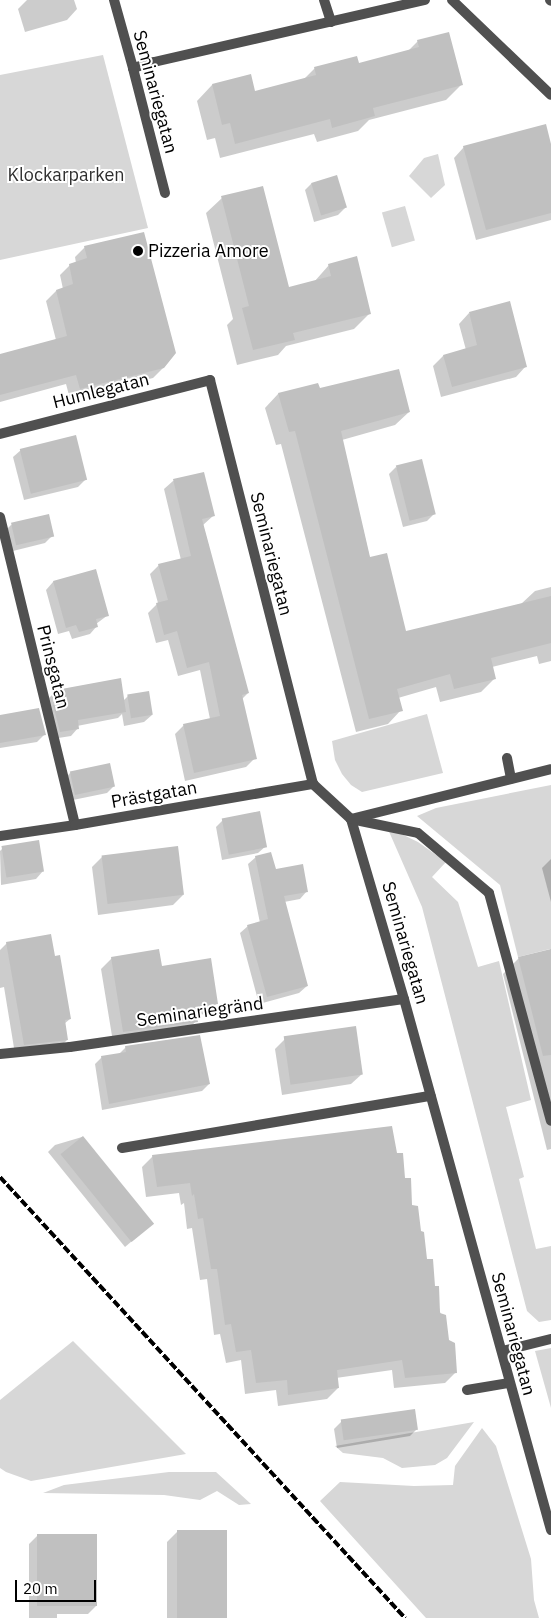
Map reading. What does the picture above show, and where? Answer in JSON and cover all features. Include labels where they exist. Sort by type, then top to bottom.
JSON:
[{"type":"street","name":"Seminariegatan","points":[[114,0],[164,193]]},
{"type":"street","points":[[324,0],[331,22]]},
{"type":"street","points":[[133,68],[425,0]]},
{"type":"street","points":[[452,0],[551,94]]},
{"type":"street","name":"Seminariegatan","points":[[210,380],[312,784]]},
{"type":"street","name":"Humlegatan","points":[[0,434],[210,380]]},
{"type":"street","name":"Prinsgatan","points":[[0,517],[75,825]]},
{"type":"street","points":[[507,758],[511,779]]},
{"type":"street","points":[[351,819],[551,769]]},
{"type":"street","points":[[312,784],[351,819],[418,833],[489,893],[551,1121]]},
{"type":"street","name":"Prästgatan","points":[[0,836],[312,784]]},
{"type":"street","name":"Seminariegatan","points":[[351,819],[404,999],[551,1530]]},
{"type":"street","name":"Seminariegränd","points":[[0,1054],[80,1045],[404,999]]},
{"type":"street","points":[[122,1148],[431,1096]]},
{"type":"street","points":[[502,1351],[551,1339]]},
{"type":"street","points":[[467,1390],[509,1383]]},
{"type":"green space","name":"Klockarparken","points":[[103,55],[148,228],[0,260],[0,75]]},
{"type":"green space","points":[[438,154],[445,185],[431,198],[409,176],[424,158]]},
{"type":"green space","points":[[405,206],[415,241],[392,247],[382,213]]},
{"type":"green space","points":[[427,714],[443,773],[362,792],[351,785],[342,774],[335,760],[332,741]]},
{"type":"green space","points":[[551,785],[551,953],[550,949],[518,957],[500,885],[417,816],[436,808]]},
{"type":"green space","points":[[387,827],[418,842],[446,862],[432,877],[458,902],[478,967],[499,961],[531,1100],[506,1107],[524,1177],[519,1179],[536,1249],[551,1246],[551,1320],[539,1322],[527,1311],[422,907]]},
{"type":"green space","points":[[73,1341],[186,1454],[31,1481],[0,1468],[0,1400]]},
{"type":"green space","points":[[551,1348],[551,1408],[535,1351]]},
{"type":"green space","points":[[474,1422],[447,1458],[435,1465],[402,1468],[383,1458],[343,1453],[335,1446]]},
{"type":"green space","points":[[482,1428],[496,1446],[531,1559],[534,1600],[539,1618],[426,1618],[320,1501],[340,1482],[414,1486],[453,1485],[455,1466]]},
{"type":"green space","points":[[169,1472],[216,1472],[251,1504],[239,1505],[217,1491],[200,1500],[164,1495],[43,1493],[64,1485]]},
{"type":"building","points":[[449,32],[463,85],[373,108],[375,116],[332,128],[330,119],[235,144],[230,123],[222,125],[212,84],[251,74],[255,91],[316,75],[314,67],[357,56],[359,63],[419,47],[417,40]]},
{"type":"building","points":[[546,124],[551,144],[551,213],[486,230],[463,146]]},
{"type":"building","points":[[337,175],[347,208],[321,215],[311,183]]},
{"type":"building","points":[[263,186],[289,287],[331,276],[328,264],[357,256],[371,314],[293,333],[295,340],[253,350],[242,308],[249,306],[221,196]]},
{"type":"building","points":[[144,232],[176,353],[164,368],[80,389],[76,375],[0,395],[0,354],[67,336],[56,290],[73,284],[69,264],[87,258],[84,246]]},
{"type":"building","points":[[510,301],[527,367],[452,387],[443,355],[477,345],[469,312]]},
{"type":"building","points":[[399,369],[410,412],[341,431],[370,557],[387,553],[406,631],[551,596],[551,643],[491,658],[496,679],[454,689],[450,674],[397,689],[403,711],[369,719],[295,431],[289,432],[278,393],[318,383],[320,388]]},
{"type":"building","points":[[76,435],[87,480],[31,494],[20,449]]},
{"type":"building","points":[[422,459],[436,514],[410,521],[396,466]]},
{"type":"building","points":[[204,472],[215,516],[202,519],[249,693],[242,695],[257,759],[194,773],[183,724],[220,716],[209,662],[187,668],[177,631],[164,635],[156,603],[168,600],[158,564],[191,556],[173,479]]},
{"type":"building","points":[[49,514],[54,536],[16,545],[11,523]]},
{"type":"building","points":[[96,569],[109,616],[96,619],[98,627],[79,632],[76,625],[66,628],[53,581]]},
{"type":"building","points":[[121,678],[126,712],[78,720],[79,729],[60,732],[53,705],[58,704],[56,690]]},
{"type":"building","points":[[149,691],[153,715],[131,718],[127,694]]},
{"type":"building","points":[[39,708],[46,735],[0,743],[0,715]]},
{"type":"building","points":[[110,763],[115,786],[75,795],[70,772]]},
{"type":"building","points":[[260,811],[267,847],[229,855],[222,818]]},
{"type":"building","points":[[39,840],[44,872],[6,878],[1,846]]},
{"type":"building","points":[[178,846],[184,895],[108,904],[102,855]]},
{"type":"building","points":[[271,852],[276,869],[303,864],[308,892],[284,896],[308,986],[267,997],[247,925],[268,919],[255,856]]},
{"type":"building","points":[[51,934],[55,956],[60,955],[71,1019],[65,1020],[68,1040],[24,1045],[6,942]]},
{"type":"building","points":[[159,949],[162,966],[211,958],[218,1004],[195,1007],[198,1022],[123,1032],[111,957]]},
{"type":"building","points":[[551,949],[551,1055],[543,1056],[518,957]]},
{"type":"building","points":[[356,1026],[363,1075],[291,1085],[284,1036]]},
{"type":"building","points":[[200,1035],[210,1084],[109,1104],[101,1056],[126,1052],[125,1046]]},
{"type":"building","points":[[392,1126],[397,1153],[403,1153],[405,1178],[411,1178],[412,1205],[418,1206],[421,1231],[424,1232],[427,1259],[433,1259],[435,1286],[439,1286],[440,1313],[446,1315],[449,1340],[455,1343],[457,1373],[405,1378],[402,1360],[337,1370],[339,1388],[288,1395],[287,1380],[256,1383],[251,1350],[236,1352],[231,1324],[225,1325],[217,1269],[211,1269],[203,1218],[198,1219],[194,1194],[192,1196],[190,1183],[157,1187],[152,1155]]},
{"type":"building","points":[[83,1136],[154,1224],[132,1242],[60,1154]]},
{"type":"building","points":[[415,1409],[418,1430],[344,1440],[341,1419]]},
{"type":"building","points":[[177,1530],[227,1530],[227,1618],[177,1618]]},
{"type":"building","points":[[37,1534],[97,1534],[97,1606],[37,1606]]},
{"type":"railway","points":[[0,1177],[405,1618]]},
{"type":"place","name":"Pizzeria Amore","points":[[138,251]]}]
